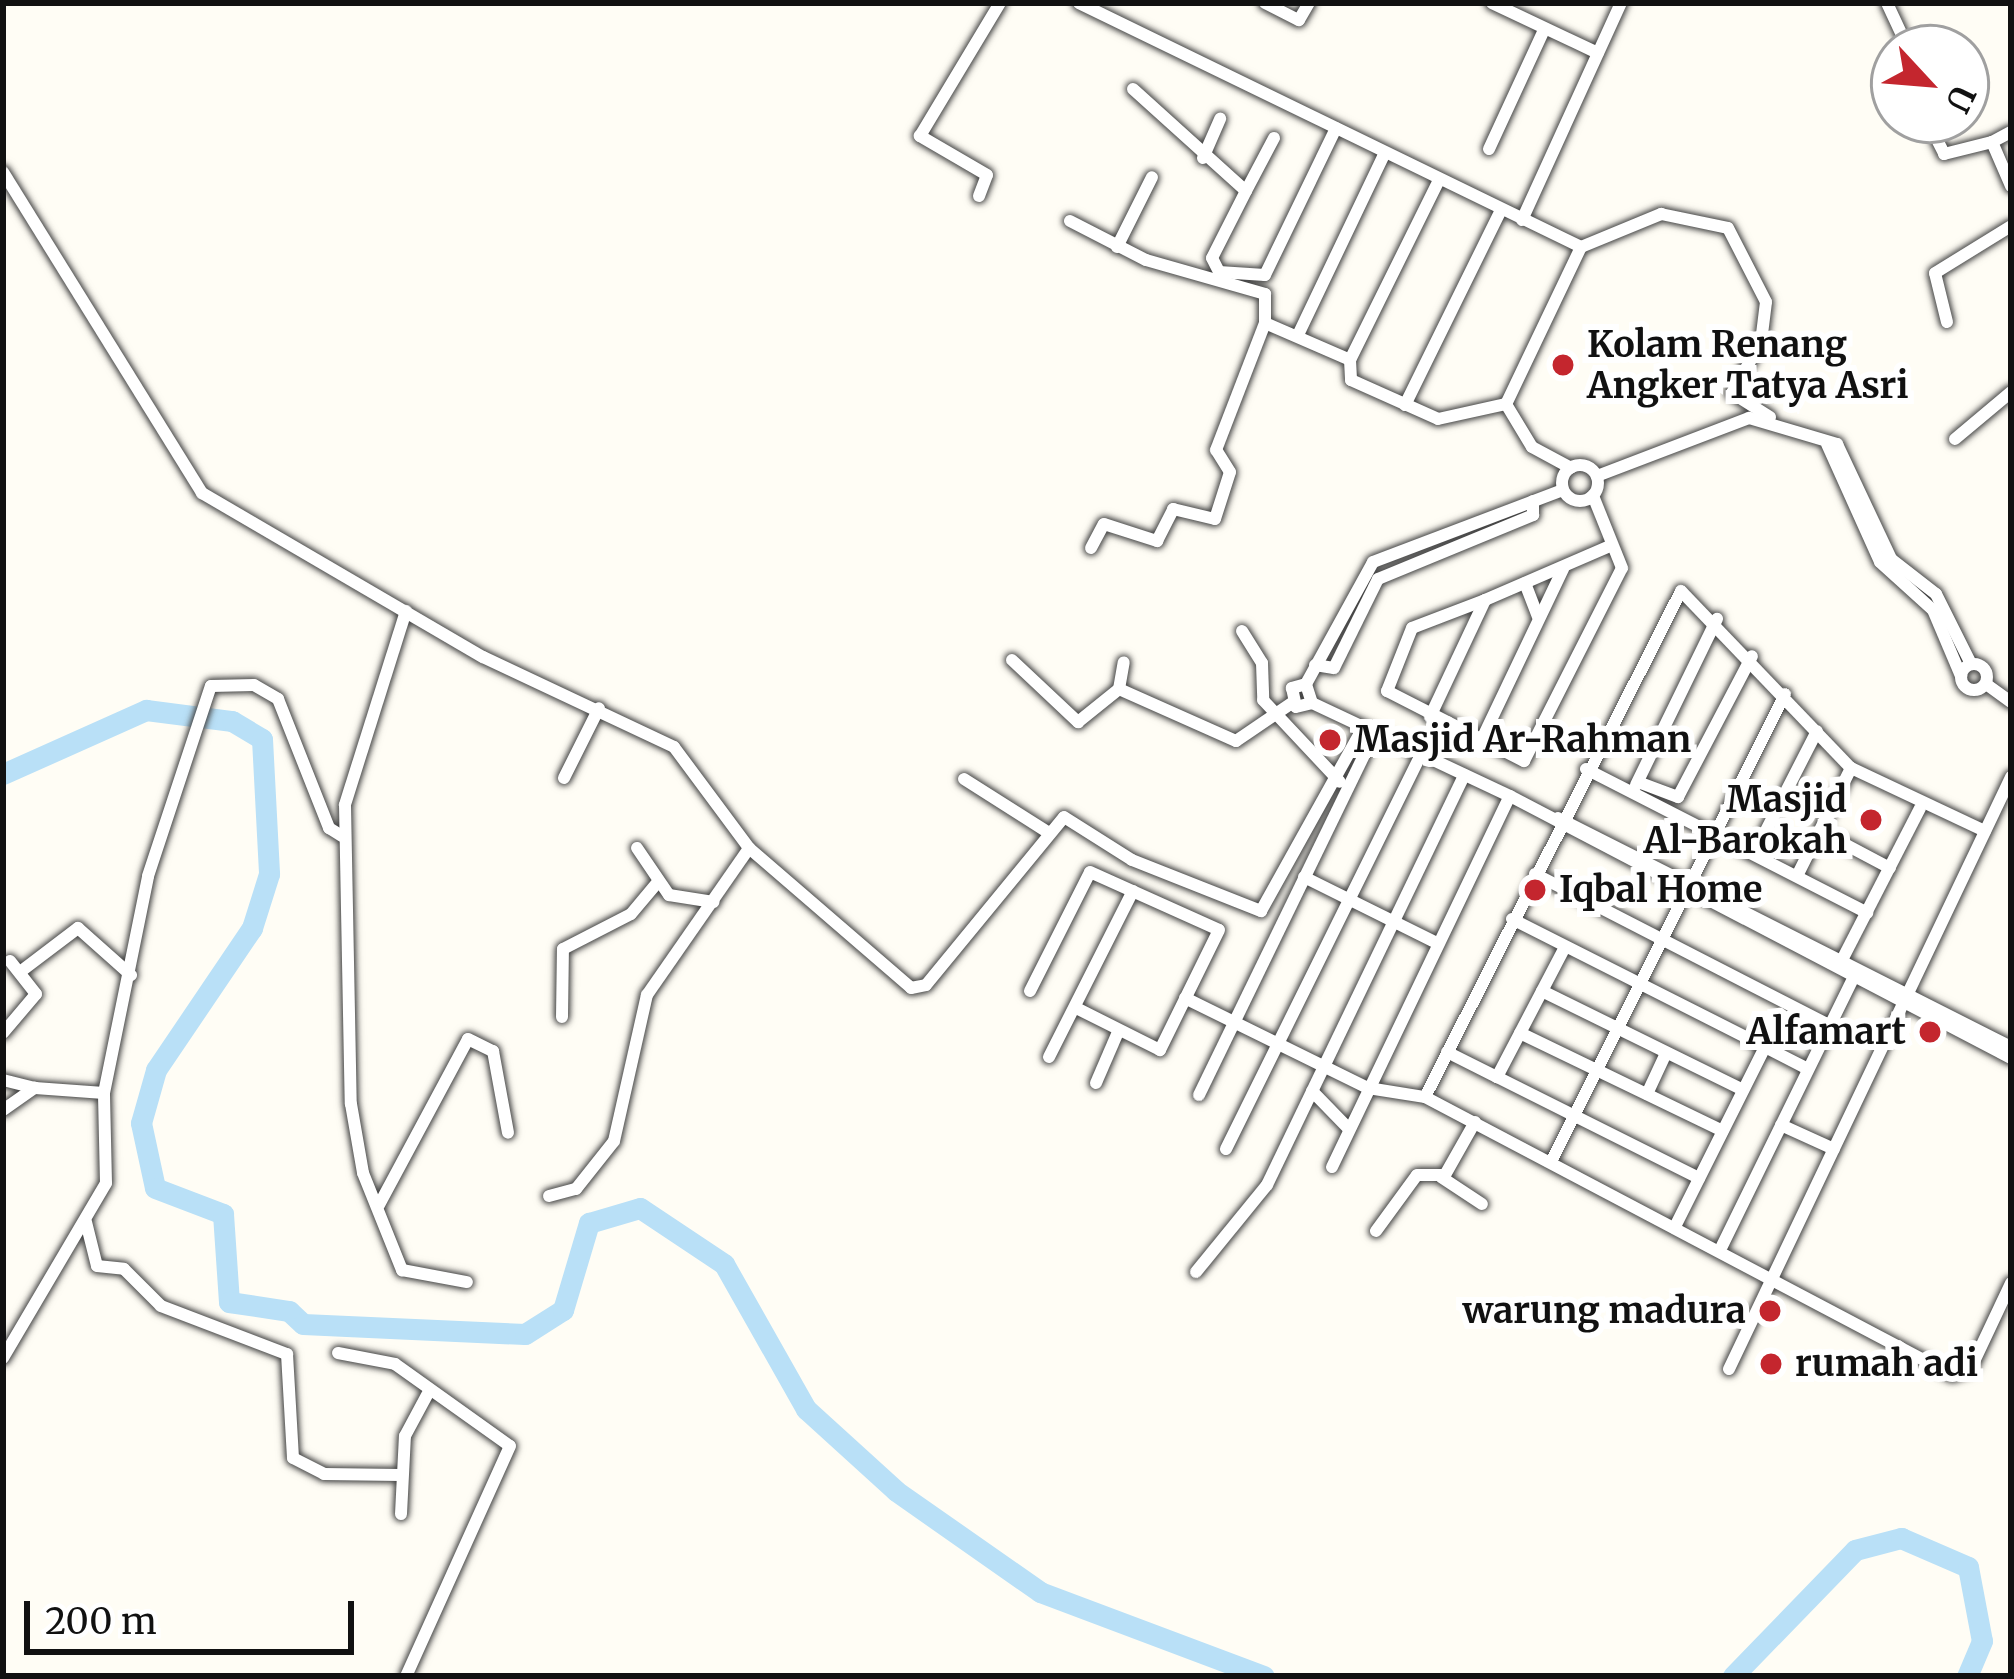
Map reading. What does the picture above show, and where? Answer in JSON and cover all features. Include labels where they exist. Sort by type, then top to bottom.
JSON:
[{"type":"street","points":[[979,196],[987,176],[920,136],[1000,3]]},
{"type":"street","points":[[1265,3],[1299,20],[1309,3]]},
{"type":"street","points":[[1492,3],[1598,53]]},
{"type":"street","points":[[1522,220],[1621,3]]},
{"type":"street","points":[[1084,4],[1581,247]]},
{"type":"street","points":[[1489,149],[1544,30]]},
{"type":"street","points":[[1133,89],[1169,112],[1203,158],[1246,191]]},
{"type":"street","points":[[1203,158],[1220,119]]},
{"type":"street","points":[[1274,138],[1212,264],[1261,277],[1336,128]]},
{"type":"street","points":[[2011,132],[1992,142],[2011,186]]},
{"type":"street","points":[[1939,144],[1944,154],[1984,144]]},
{"type":"street","points":[[1298,335],[1385,153]]},
{"type":"street","points":[[3,172],[202,493],[406,611],[685,756],[749,848],[915,990],[1049,833],[1074,819],[1132,860],[1256,914],[1369,730]]},
{"type":"street","points":[[1117,247],[1152,177]]},
{"type":"street","points":[[1439,180],[1350,360],[1351,380],[1443,420],[1506,404]]},
{"type":"street","points":[[1405,405],[1502,210]]},
{"type":"street","points":[[1506,404],[1581,247],[1661,214],[1727,228],[1766,302],[1761,342],[1732,393],[1771,418],[1822,439],[1850,459],[1891,560],[1936,594],[1971,664],[1986,684],[2011,702]]},
{"type":"street","points":[[1070,221],[1117,247],[1265,294],[1265,323],[1216,450],[1229,472],[1215,519],[1173,509],[1157,541],[1102,524],[1091,548]]},
{"type":"street","points":[[1946,322],[1935,273],[2011,226]]},
{"type":"street","points":[[1265,323],[1350,360]]},
{"type":"street","points":[[1955,439],[2011,392]]},
{"type":"street","points":[[1506,404],[1532,446],[1571,468],[1597,476],[1771,418]]},
{"type":"street","points":[[1822,439],[1880,562],[1928,602],[1970,690],[1986,684]]},
{"type":"street","points":[[1564,490],[1571,468]]},
{"type":"street","points":[[1597,476],[1593,496],[1622,568],[1538,750],[1524,761],[1387,692],[1412,628],[1612,545]]},
{"type":"street","points":[[1312,704],[1306,684],[1354,589],[1373,562],[1564,490],[1593,496]]},
{"type":"street","points":[[1316,665],[1334,668],[1382,576],[1533,515],[1533,501]]},
{"type":"street","points":[[1474,523],[1480,537]]},
{"type":"street","points":[[1422,543],[1428,557]]},
{"type":"street","points":[[1481,741],[1563,567]]},
{"type":"street","points":[[1525,584],[1538,617]]},
{"type":"street","points":[[1354,589],[1370,596]]},
{"type":"street","points":[[1425,1097],[1677,594],[1717,619],[1851,768],[1919,808],[1985,831]]},
{"type":"street","points":[[1430,717],[1485,600]]},
{"type":"street","points":[[406,611],[342,836],[351,1104],[402,1270],[467,1282]]},
{"type":"street","points":[[1635,787],[1717,619]]},
{"type":"street","points":[[1242,631],[1273,716],[1340,782]]},
{"type":"street","points":[[1586,770],[1678,797],[1753,656]]},
{"type":"street","points":[[1012,660],[1078,722],[1119,689],[1124,662]]},
{"type":"street","points":[[1961,676],[1971,664]]},
{"type":"street","points":[[3,1358],[86,1222],[109,1169],[104,1093],[148,876],[202,731],[209,693],[238,682],[278,699],[328,828],[342,836]]},
{"type":"street","points":[[1292,703],[1292,688],[1306,684]]},
{"type":"street","points":[[1119,689],[1216,740],[1251,735],[1292,703],[1312,704],[1510,796],[1856,973],[2011,1046]]},
{"type":"street","points":[[1552,1160],[1692,889],[1784,694]]},
{"type":"street","points":[[564,778],[599,708]]},
{"type":"street","points":[[1198,1095],[1369,730]]},
{"type":"street","points":[[1754,854],[1817,731]]},
{"type":"street","points":[[1226,1149],[1421,754]]},
{"type":"street","points":[[1797,876],[1851,768]]},
{"type":"street","points":[[1196,1272],[1256,1205],[1464,775]]},
{"type":"street","points":[[1729,1369],[2011,777]]},
{"type":"street","points":[[964,779],[1049,833]]},
{"type":"street","points":[[1635,787],[1867,913]]},
{"type":"street","points":[[1332,1167],[1510,796]]},
{"type":"street","points":[[1840,964],[1919,808]]},
{"type":"street","points":[[1820,831],[1890,868]]},
{"type":"street","points":[[637,848],[656,884],[713,902]]},
{"type":"street","points":[[549,1196],[576,1189],[614,1141],[647,995],[749,848]]},
{"type":"street","points":[[1030,991],[1090,872],[1222,925],[1160,1050],[1076,1008]]},
{"type":"street","points":[[1535,874],[1829,1025]]},
{"type":"street","points":[[1304,877],[1438,943]]},
{"type":"street","points":[[562,1017],[563,949],[632,914],[656,884]]},
{"type":"street","points":[[1048,1057],[1133,891]]},
{"type":"street","points":[[1511,920],[1808,1069]]},
{"type":"street","points":[[3,1034],[36,998],[15,966],[78,928],[131,975]]},
{"type":"street","points":[[1497,1076],[1564,947]]},
{"type":"street","points":[[1722,1246],[1856,973]]},
{"type":"street","points":[[1542,991],[1743,1090]]},
{"type":"street","points":[[1904,996],[2011,1058]]},
{"type":"street","points":[[1185,998],[1368,1088],[1425,1097],[1775,1273],[1963,1376],[2011,1283]]},
{"type":"street","points":[[1096,1084],[1118,1032]]},
{"type":"street","points":[[1520,1034],[1723,1131]]},
{"type":"street","points":[[379,1204],[468,1039],[494,1054],[508,1133]]},
{"type":"street","points":[[1677,1223],[1765,1047]]},
{"type":"street","points":[[1447,1052],[1699,1178]]},
{"type":"street","points":[[1647,1094],[1666,1053]]},
{"type":"street","points":[[3,1080],[35,1088],[104,1093]]},
{"type":"street","points":[[3,1110],[35,1088]]},
{"type":"street","points":[[1312,1090],[1349,1129]]},
{"type":"street","points":[[1441,1177],[1475,1122]]},
{"type":"street","points":[[1781,1125],[1834,1149]]},
{"type":"street","points":[[1376,1232],[1417,1174],[1441,1177],[1482,1204]]},
{"type":"street","points":[[86,1222],[97,1266],[128,1270],[161,1306],[287,1354],[293,1458],[324,1474],[400,1475]]},
{"type":"street","points":[[338,1352],[395,1364],[427,1395],[510,1446],[406,1676]]},
{"type":"street","points":[[400,1514],[400,1475],[427,1395]]},
{"type":"waterway","points":[[3,774],[146,710],[232,721],[262,739],[269,874],[252,928],[156,1070],[141,1123],[155,1188],[223,1214],[229,1302],[289,1311],[303,1324],[525,1334],[563,1310],[589,1223],[640,1208],[724,1264],[806,1409],[896,1491],[1040,1592],[1264,1676]]},
{"type":"waterway","points":[[1733,1676],[1855,1550],[1901,1538],[1968,1567],[1982,1641],[1967,1676]]},
{"type":"place","name":"Kolam Renang Angker Tatya Asri","points":[[1563,365]]},
{"type":"place","name":"Masjid Ar-Rahman","points":[[1330,740]]},
{"type":"place","name":"Masjid Al-Barokah","points":[[1871,820]]},
{"type":"place","name":"Iqbal Home","points":[[1535,890]]},
{"type":"place","name":"Alfamart","points":[[1930,1032]]},
{"type":"place","name":"warung madura","points":[[1770,1311]]},
{"type":"place","name":"rumah adi","points":[[1771,1364]]}]
